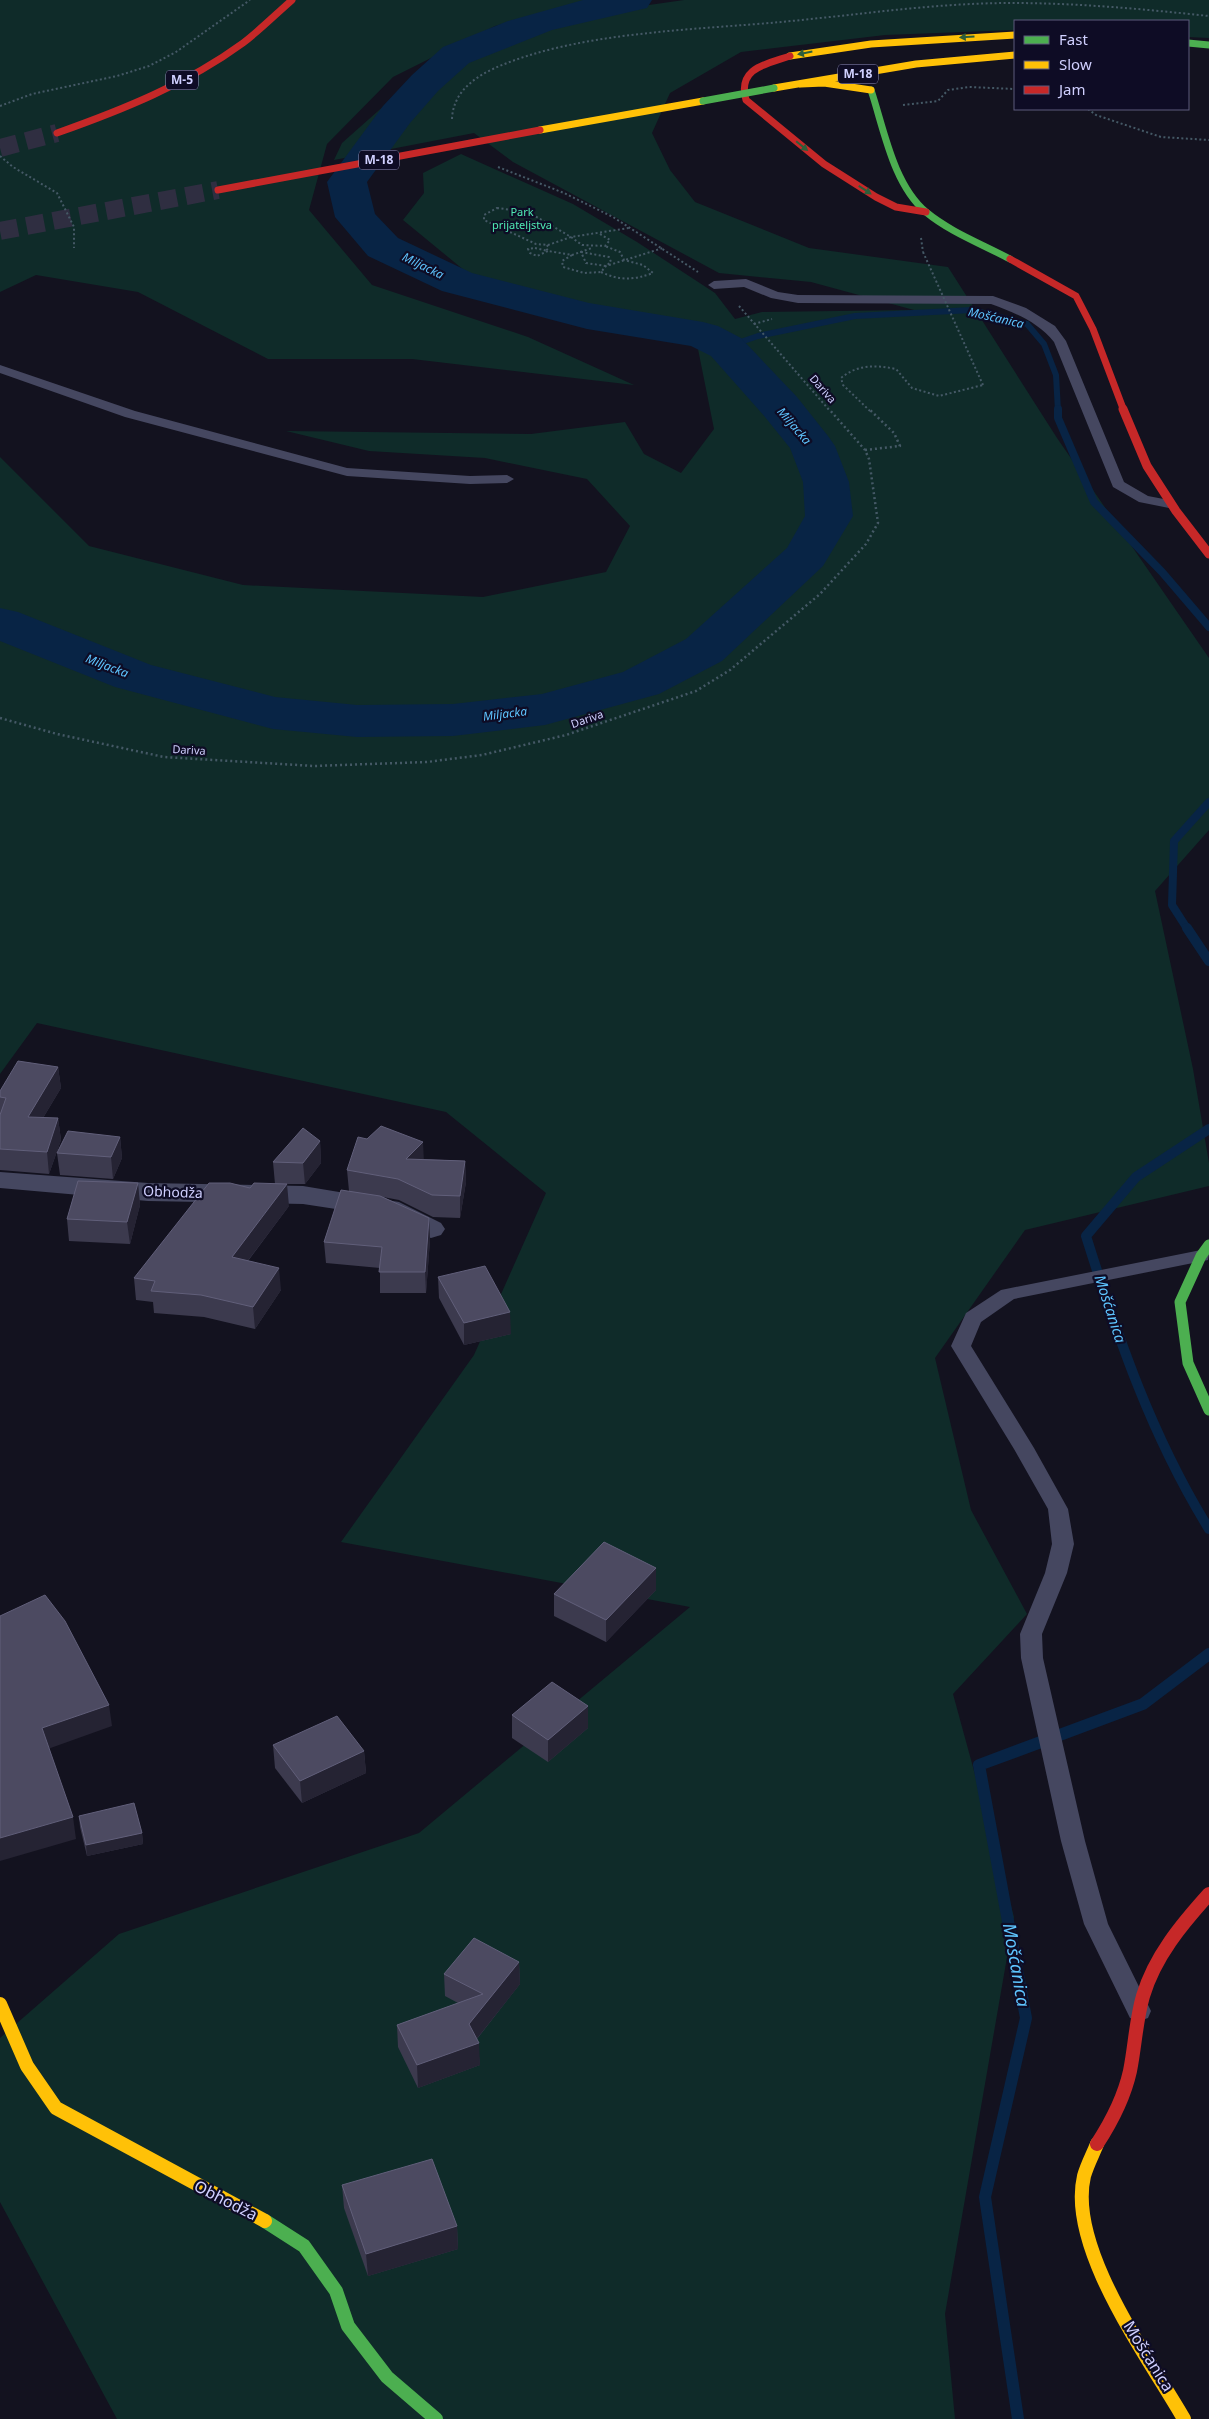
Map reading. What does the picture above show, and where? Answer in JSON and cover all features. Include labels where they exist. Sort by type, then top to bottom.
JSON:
[{"type":"main road","name":"M-5","points":[[57,133],[98,119],[192,75],[243,42],[292,0]]},
{"type":"main road","points":[[926,212],[896,207],[876,197],[824,164],[746,100],[741,90],[744,78],[759,65],[833,48],[903,41],[1014,35]]},
{"type":"main road","points":[[1189,44],[1209,45]]},
{"type":"main road","points":[[1189,54],[1209,55]]},
{"type":"main road","name":"M-18","points":[[218,190],[774,88],[916,64],[1014,55]]},
{"type":"main road","points":[[871,90],[881,77],[890,72],[916,64]]},
{"type":"main road","points":[[802,84],[824,83],[871,90]]},
{"type":"main road","points":[[871,90],[904,184],[914,200],[926,212],[1076,296],[1090,317],[1101,344],[1132,434],[1169,504],[1209,554]]},
{"type":"main road","points":[[1205,1250],[1180,1302],[1188,1363],[1209,1410]]},
{"type":"main road","name":"Mošćanica","points":[[1184,2419],[1172,2392],[1098,2272],[1085,2228],[1082,2194],[1088,2162],[1114,2116],[1129,2078],[1139,2011],[1157,1956],[1190,1912],[1209,1894]]},
{"type":"main road","name":"Obhodža","points":[[0,2004],[27,2066],[56,2108],[262,2219],[304,2246],[336,2291],[348,2326],[387,2377],[436,2419]]},
{"type":"street","name":"Obhodža","points":[[0,1180],[148,1192],[303,1195],[388,1208],[431,1229]]},
{"type":"lane","points":[[714,284],[746,283],[776,295],[798,299],[993,300],[1022,311],[1050,329],[1060,341],[1118,484],[1144,499],[1169,504]]},
{"type":"lane","points":[[0,369],[130,414],[347,472],[470,480],[507,479]]},
{"type":"lane","points":[[1139,2011],[1096,1924],[1073,1841],[1032,1658],[1031,1634],[1056,1573],[1063,1544],[1058,1509],[1024,1448],[961,1346],[973,1318],[1008,1294],[1128,1272],[1205,1250]]},
{"type":"path","points":[[0,106],[32,94],[115,76],[164,59],[212,27],[233,9],[250,0]]},
{"type":"path","points":[[881,118],[904,104],[938,101],[948,90],[969,88],[1014,89]]},
{"type":"path","points":[[1089,110],[1096,115],[1161,137],[1209,140]]},
{"type":"path","points":[[1,157],[13,167],[57,193],[74,227],[74,248]]},
{"type":"path","points":[[593,247],[562,261],[563,267],[584,274],[601,272],[616,280],[637,279],[653,273],[644,265],[624,260],[620,252],[605,246],[593,247],[582,245],[571,237],[529,211],[497,208],[488,211],[484,215],[484,220],[536,244],[548,244],[571,237],[585,234],[600,234],[630,228]]},
{"type":"path","points":[[600,234],[610,240],[605,246]]},
{"type":"path","points":[[548,244],[546,248],[548,251]]},
{"type":"path","points":[[548,251],[537,256],[530,253],[528,249],[535,248],[572,255]]},
{"type":"path","points":[[581,252],[586,263],[606,266],[663,248]]},
{"type":"path","points":[[581,252],[610,257],[611,262],[601,272]]},
{"type":"path","points":[[865,450],[900,446],[894,432],[843,386],[840,378],[848,371],[872,364],[896,369],[912,388],[939,396],[983,385],[923,252]]},
{"type":"path","points":[[754,324],[777,317]]},
{"type":"path","name":"Dariva","points":[[0,718],[57,734],[164,757],[314,766],[436,761],[482,755],[566,735],[696,691],[730,670],[820,594],[866,544],[878,523],[869,460],[865,450],[758,328]]},
{"type":"green space","points":[[0,0],[595,0],[495,26],[393,77],[327,144],[309,210],[372,285],[528,337],[634,385],[412,359],[268,359],[138,292],[36,275],[0,292]]},
{"type":"green space","name":"Park prijateljstva","points":[[684,0],[1209,0],[1209,38],[1189,37],[1189,20],[1014,20],[1014,30],[885,35],[741,52],[670,93],[652,133],[670,170],[695,202],[809,248],[948,267],[1057,438],[1209,658],[1209,830],[1155,891],[1193,1069],[1209,1163],[1209,1186],[1025,1230],[935,1358],[971,1510],[1027,1614],[953,1694],[1014,1917],[945,2314],[955,2419],[117,2419],[0,2202],[0,2038],[119,1934],[419,1833],[690,1607],[341,1542],[474,1355],[546,1193],[446,1112],[37,1023],[0,1074],[0,457],[89,546],[243,585],[483,597],[606,572],[630,526],[587,479],[485,458],[369,451],[286,431],[531,434],[625,422],[644,454],[681,473],[714,429],[696,339],[476,280],[403,220],[424,193],[423,173],[461,154],[573,204],[637,242],[715,293],[735,319],[762,312],[914,310],[811,282],[719,273],[513,162],[474,133],[334,160],[342,143],[422,72],[600,12]]},
{"type":"building","points":[[18,1061],[58,1067],[28,1117],[58,1118],[47,1152],[0,1149],[0,1115],[6,1098],[0,1097],[0,1091]]},
{"type":"building","points":[[381,1126],[423,1142],[406,1159],[465,1161],[460,1196],[432,1195],[398,1179],[347,1170],[358,1137],[367,1139]]},
{"type":"building","points":[[303,1128],[320,1141],[303,1163],[273,1162]]},
{"type":"building","points":[[68,1131],[120,1137],[111,1157],[57,1153]]},
{"type":"building","points":[[78,1181],[138,1183],[127,1222],[67,1219]]},
{"type":"building","points":[[209,1183],[230,1183],[250,1188],[254,1183],[287,1184],[232,1257],[279,1268],[253,1307],[201,1295],[151,1291],[155,1281],[134,1278]]},
{"type":"building","points":[[341,1190],[380,1196],[429,1218],[425,1272],[379,1272],[382,1247],[324,1242]]},
{"type":"building","points":[[485,1266],[510,1312],[464,1323],[438,1277]]},
{"type":"building","points":[[604,1542],[656,1568],[606,1620],[554,1594]]},
{"type":"building","points":[[45,1595],[65,1621],[109,1705],[42,1728],[73,1817],[0,1838],[0,1616]]},
{"type":"building","points":[[552,1682],[588,1706],[548,1740],[512,1715]]},
{"type":"building","points":[[337,1716],[364,1751],[300,1781],[273,1745]]},
{"type":"building","points":[[134,1803],[142,1833],[86,1845],[79,1816]]},
{"type":"building","points":[[474,1938],[519,1962],[469,2024],[479,2043],[417,2065],[397,2025],[483,1994],[444,1974]]},
{"type":"building","points":[[432,2159],[457,2226],[366,2254],[342,2185]]},
{"type":"waterway","name":"Miljacka","points":[[0,623],[133,676],[273,713],[357,721],[453,720],[545,709],[641,683],[704,650],[806,556],[829,516],[826,482],[812,446],[781,407],[726,347],[703,335],[587,316],[457,282],[383,247],[355,217],[347,182],[397,114],[425,83],[456,55],[539,23],[576,12],[634,0]]},
{"type":"waterway","name":"Mošćanica","points":[[726,347],[758,336],[855,316],[972,310],[1027,324],[1044,344],[1056,375],[1058,411]]},
{"type":"waterway","name":"Mošćanica","points":[[1058,411],[1058,418],[1094,502],[1162,572],[1209,627]]},
{"type":"waterway","name":"Mošćanica","points":[[1188,930],[1172,905],[1174,841],[1209,802]]},
{"type":"waterway","name":"Mošćanica","points":[[1187,928],[1209,961]]},
{"type":"waterway","name":"Mošćanica","points":[[1209,1129],[1136,1177],[1086,1236],[1124,1349],[1153,1423],[1170,1459],[1209,1529]]},
{"type":"waterway","name":"Mošćanica","points":[[1018,2419],[985,2197],[1026,2018],[979,1765],[1143,1704],[1209,1654]]},
{"type":"tunnel","points":[[0,148],[57,133]]},
{"type":"tunnel","points":[[0,231],[218,190]]},
{"type":"traffic: fast","points":[[1189,43],[1209,45]]},
{"type":"traffic: fast","points":[[703,101],[774,88]]},
{"type":"traffic: fast","points":[[871,90],[892,156],[907,189],[916,202],[926,212],[945,225],[1010,259]]},
{"type":"traffic: fast","points":[[1209,1245],[1201,1256],[1180,1302],[1188,1363],[1209,1410]]},
{"type":"traffic: fast","points":[[265,2221],[304,2246],[336,2291],[348,2326],[387,2377],[436,2419]]},
{"type":"traffic: slow","points":[[790,56],[871,44],[1014,35]]},
{"type":"traffic: slow","points":[[774,88],[916,64],[1014,55]]},
{"type":"traffic: slow","points":[[801,84],[824,83],[871,90]]},
{"type":"traffic: slow","points":[[540,130],[703,101]]},
{"type":"traffic: slow","points":[[0,2004],[27,2066],[56,2108],[265,2221]]},
{"type":"traffic: slow","points":[[1097,2144],[1084,2177],[1083,2212],[1091,2249],[1107,2286],[1126,2322],[1184,2419]]},
{"type":"traffic: jam","points":[[57,133],[153,95],[222,58],[243,43],[292,0]]},
{"type":"traffic: jam","points":[[790,56],[763,66],[748,75],[744,82],[743,90],[746,100],[824,164],[876,197],[896,207],[926,212]]},
{"type":"traffic: jam","points":[[218,190],[540,130]]},
{"type":"traffic: jam","points":[[1010,259],[1076,296],[1093,329],[1132,433],[1147,466],[1176,511],[1209,554]]},
{"type":"traffic: jam","points":[[1097,2144],[1115,2114],[1125,2090],[1132,2061],[1140,2007],[1154,1967],[1170,1941],[1209,1894]]}]
